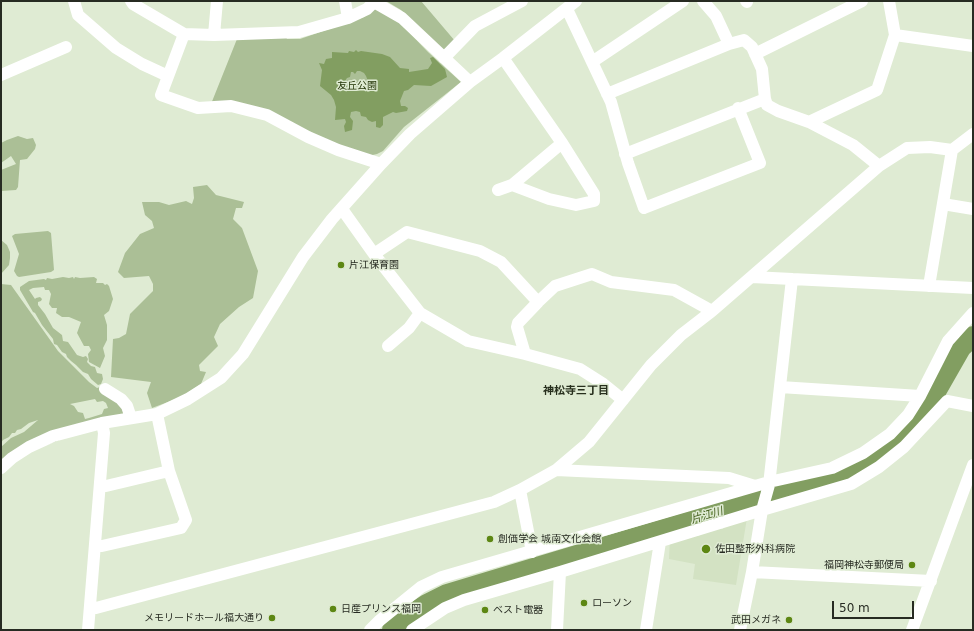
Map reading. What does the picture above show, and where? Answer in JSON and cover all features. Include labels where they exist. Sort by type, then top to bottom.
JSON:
[{"type":"street","points":[[74,1],[78,15],[116,48],[142,64],[168,76]]},
{"type":"street","points":[[131,1],[133,4],[184,34],[214,35],[299,32],[348,18],[367,9],[375,2],[402,18],[470,82]]},
{"type":"street","points":[[214,35],[217,1]]},
{"type":"street","points":[[345,1],[348,18]]},
{"type":"street","points":[[444,58],[475,26],[522,1]]},
{"type":"street","points":[[1,468],[12,458],[38,443],[70,431],[157,414],[188,400],[221,378],[243,354],[303,257],[332,219],[381,164],[410,134],[470,82],[576,1]]},
{"type":"street","points":[[592,62],[683,1]]},
{"type":"street","points":[[703,1],[716,16],[729,44]]},
{"type":"street","points":[[755,54],[862,1]]},
{"type":"street","points":[[809,122],[877,90],[895,35],[889,1]]},
{"type":"street","points":[[567,9],[612,102],[625,154],[644,208],[760,163],[738,108]]},
{"type":"street","points":[[184,34],[161,95],[198,108],[231,106],[267,115],[308,137],[338,150],[381,164]]},
{"type":"street","points":[[895,35],[973,46]]},
{"type":"street","points":[[607,94],[729,44],[744,40],[752,47],[762,69],[767,105],[778,111],[809,122],[852,145],[879,166]]},
{"type":"street","points":[[1,75],[66,47]]},
{"type":"street","points":[[503,58],[562,143],[594,194],[594,201],[576,205],[549,199],[512,186]]},
{"type":"street","points":[[625,154],[765,98]]},
{"type":"street","points":[[929,286],[952,150],[973,134]]},
{"type":"street","points":[[498,190],[512,186],[562,143]]},
{"type":"street","points":[[90,607],[96,608],[494,502],[520,490],[556,470],[589,442],[651,365],[681,335],[752,277],[879,166],[907,148],[930,147],[952,150]]},
{"type":"street","points":[[942,204],[973,210]]},
{"type":"street","points":[[342,209],[374,254],[420,313],[468,341],[525,354],[580,369],[602,382],[624,400]]},
{"type":"street","points":[[374,254],[407,232],[480,251],[501,262],[538,302]]},
{"type":"street","points":[[525,354],[517,327],[518,323],[555,286],[592,274],[611,282],[674,290],[712,311]]},
{"type":"street","points":[[752,277],[973,288]]},
{"type":"street","points":[[740,630],[763,507],[769,484],[792,279]]},
{"type":"street","points":[[388,346],[409,328],[420,313]]},
{"type":"street","points":[[370,630],[421,587],[442,577],[755,486],[769,484],[832,468],[863,453],[890,434],[908,415],[920,396],[948,341],[973,313]]},
{"type":"street","points":[[780,387],[920,396]]},
{"type":"street","points":[[105,389],[121,398],[127,406],[131,418]]},
{"type":"street","points":[[412,630],[445,608],[464,600],[660,542],[763,507],[851,484],[879,467],[904,447],[947,402],[973,406]]},
{"type":"street","points":[[95,545],[102,546],[181,528],[186,520],[169,471],[157,414]]},
{"type":"street","points":[[88,630],[104,433],[102,424]]},
{"type":"street","points":[[912,630],[973,465]]},
{"type":"street","points":[[556,470],[729,478],[755,486]]},
{"type":"street","points":[[100,485],[106,486],[169,471]]},
{"type":"street","points":[[520,490],[532,552]]},
{"type":"street","points":[[646,630],[660,542]]},
{"type":"street","points":[[557,630],[560,572]]},
{"type":"street","points":[[752,572],[931,581]]},
{"type":"shaded area","points":[[356,50],[358,52],[361,51],[382,54],[390,57],[400,68],[409,69],[409,72],[428,69],[432,63],[430,58],[433,57],[445,69],[447,77],[431,86],[414,85],[408,90],[404,91],[400,101],[401,106],[408,108],[407,111],[396,113],[393,112],[383,117],[383,125],[380,128],[376,127],[376,121],[372,122],[368,120],[366,117],[361,116],[360,112],[351,112],[350,117],[353,121],[352,130],[345,132],[345,119],[335,120],[336,107],[334,100],[331,95],[320,86],[322,70],[319,63],[324,64],[326,59],[332,58],[332,52],[354,52]],"holes":[[[357,71],[364,73],[368,81],[357,89],[348,89],[345,81],[350,77],[351,72],[355,74]]]},
{"type":"shaded area","name":"佐田整形外科病院","points":[[727,515],[747,518],[736,585],[693,579],[695,564],[669,559],[670,538],[679,532],[699,536],[704,526],[723,529]]},
{"type":"green space","points":[[386,1],[421,1],[455,41],[442,51],[401,10]]},
{"type":"green space","name":"友丘公園","points":[[375,7],[397,20],[428,52],[461,82],[404,127],[383,151],[368,156],[334,145],[312,133],[211,104],[237,39],[285,35],[287,39],[300,39],[364,17]]},
{"type":"green space","points":[[18,136],[27,139],[33,138],[36,145],[35,149],[27,159],[20,160],[18,187],[16,190],[1,191],[1,170],[16,164],[11,156],[1,163],[1,143]]},
{"type":"green space","points":[[207,185],[216,195],[244,202],[242,208],[236,208],[233,219],[242,228],[258,271],[253,298],[239,307],[220,324],[214,337],[218,346],[199,365],[200,371],[206,372],[201,384],[181,397],[152,408],[147,393],[151,382],[111,377],[113,339],[119,338],[126,334],[130,314],[153,291],[153,284],[149,276],[124,278],[118,272],[125,253],[140,234],[154,228],[152,221],[145,215],[142,202],[159,202],[169,205],[186,201],[192,204],[194,198],[193,187]]},
{"type":"green space","points":[[48,231],[51,233],[54,270],[51,272],[19,277],[17,276],[14,271],[19,254],[12,236],[15,234]]},
{"type":"green space","points":[[1,240],[7,245],[10,252],[10,258],[9,265],[1,274]]},
{"type":"green space","points":[[73,277],[74,279],[75,277],[94,277],[97,279],[96,283],[103,283],[109,286],[113,299],[109,311],[104,315],[107,325],[107,340],[103,348],[105,356],[100,368],[89,362],[88,354],[91,350],[89,346],[84,346],[77,333],[81,322],[69,317],[62,317],[56,313],[57,308],[52,308],[49,304],[51,294],[49,290],[45,290],[44,287],[29,290],[35,299],[40,297],[42,299],[38,302],[38,305],[53,328],[62,335],[63,341],[68,342],[77,355],[83,357],[86,356],[88,359],[87,362],[91,366],[95,367],[97,373],[102,374],[103,379],[101,384],[98,385],[88,374],[83,372],[71,361],[57,345],[54,344],[53,339],[33,312],[20,290],[20,287],[29,281]]},
{"type":"green space","points":[[1,284],[11,285],[58,351],[89,382],[97,388],[100,387],[114,399],[125,412],[123,416],[1,462],[1,447],[11,438],[24,432],[38,420],[29,423],[17,430],[15,433],[12,433],[1,443]],"holes":[[[95,399],[97,402],[103,401],[106,403],[108,408],[104,409],[102,414],[85,419],[83,413],[78,412],[74,406],[70,404]]]},
{"type":"waterway","name":"片江川","points":[[392,630],[407,617],[427,604],[447,594],[839,476],[863,466],[909,429],[929,404],[961,348],[973,336]]},
{"type":"place","name":"片江保育園","points":[[341,265]]},
{"type":"place","name":"創価学会 城南文化会館","points":[[490,539]]},
{"type":"place","name":"佐田整形外科病院","points":[[706,549]]},
{"type":"place","name":"福岡神松寺郵便局","points":[[912,565]]},
{"type":"place","name":"ローソン","points":[[584,603]]},
{"type":"place","name":"日産プリンス福岡","points":[[333,609]]},
{"type":"place","name":"ベスト電器","points":[[485,610]]},
{"type":"place","name":"メモリードホール福大通り","points":[[272,618]]},
{"type":"place","name":"武田メガネ","points":[[789,620]]},
{"type":"district","name":"神松寺三丁目","points":[[576,391]]}]
